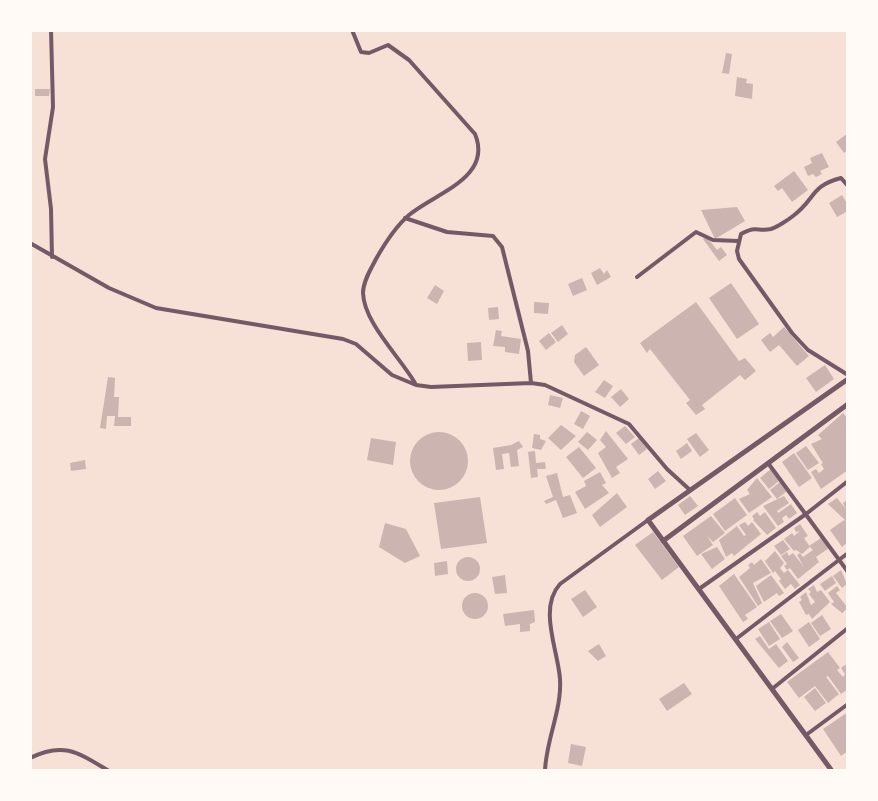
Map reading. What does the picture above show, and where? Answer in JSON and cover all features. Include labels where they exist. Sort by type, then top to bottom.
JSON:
[{"type":"street","points":[[51,30],[53,107],[45,159],[51,209],[52,257]]},
{"type":"street","points":[[352,30],[361,52],[369,53],[388,45],[409,60],[475,134],[479,145],[477,164],[470,173],[405,218],[377,258],[363,294],[375,324],[416,385]]},
{"type":"street","points":[[545,771],[560,690],[550,612],[553,594],[560,584],[848,377],[808,350],[792,333],[739,259],[738,241],[741,234],[753,227],[770,229],[792,217],[822,184],[841,178],[848,186]]},
{"type":"street","points":[[405,218],[447,232],[496,237],[502,247],[528,351],[531,383]]},
{"type":"street","points":[[637,277],[696,232],[718,241],[738,241]]},
{"type":"street","points":[[30,243],[109,288],[156,308],[343,339],[356,344],[392,375],[416,385],[531,383],[554,389],[629,424],[667,469],[690,490]]},
{"type":"street","points":[[663,541],[848,404]]},
{"type":"street","points":[[768,463],[848,572]]},
{"type":"street","points":[[699,589],[848,481]]},
{"type":"street","points":[[648,520],[832,771]]},
{"type":"street","points":[[736,639],[848,553]]},
{"type":"street","points":[[772,689],[848,628]]},
{"type":"street","points":[[806,735],[848,704]]},
{"type":"street","points":[[30,758],[47,749],[64,748],[83,755],[109,771]]},
{"type":"building","points":[[726,53],[732,54],[729,74],[722,73]]},
{"type":"building","points":[[737,77],[753,84],[752,99],[735,96]]},
{"type":"building","points":[[35,89],[50,89],[49,96],[35,96]]},
{"type":"building","points":[[848,133],[848,150],[844,153],[836,142]]},
{"type":"building","points":[[822,153],[829,167],[816,177],[813,174],[808,176],[804,167],[812,163],[810,158]]},
{"type":"building","points":[[794,171],[808,190],[792,202],[782,188],[778,191],[774,186]]},
{"type":"building","points":[[842,195],[848,211],[837,217],[829,203]]},
{"type":"building","points":[[737,207],[745,221],[715,239],[701,210]]},
{"type":"building","points":[[707,237],[717,250],[721,247],[727,255],[719,261],[703,239]]},
{"type":"building","points":[[600,268],[604,274],[607,270],[611,277],[597,285],[591,273]]},
{"type":"building","points":[[582,278],[587,290],[573,296],[568,284]]},
{"type":"building","points":[[731,283],[759,324],[737,339],[709,298]]},
{"type":"building","points":[[435,285],[444,291],[437,304],[427,298]]},
{"type":"building","points":[[534,302],[549,303],[548,314],[534,313]]},
{"type":"building","points":[[696,302],[739,361],[745,358],[756,371],[745,380],[740,375],[702,405],[705,409],[696,415],[686,403],[690,400],[650,349],[647,353],[640,343]]},
{"type":"building","points":[[498,307],[499,319],[489,320],[488,308]]},
{"type":"building","points":[[562,325],[568,334],[558,342],[551,333]]},
{"type":"building","points":[[784,327],[809,356],[797,366],[779,345],[770,352],[761,340],[770,333],[773,337]]},
{"type":"building","points":[[496,330],[502,331],[501,336],[521,339],[519,354],[505,352],[505,347],[493,346]]},
{"type":"building","points":[[549,333],[556,342],[546,350],[539,341]]},
{"type":"building","points":[[481,342],[482,360],[468,361],[467,343]]},
{"type":"building","points":[[586,347],[599,365],[584,376],[574,362],[575,355]]},
{"type":"building","points":[[825,365],[834,379],[816,392],[806,378]]},
{"type":"building","points":[[108,377],[115,378],[114,397],[119,397],[118,417],[131,417],[131,426],[114,426],[115,416],[107,416],[106,429],[100,428]]},
{"type":"building","points":[[604,380],[613,386],[605,398],[595,392]]},
{"type":"building","points":[[621,389],[629,399],[620,407],[611,397]]},
{"type":"building","points":[[550,395],[563,398],[560,408],[548,405]]},
{"type":"building","points":[[581,411],[590,416],[583,429],[574,424]]},
{"type":"building","points":[[843,413],[848,419],[848,470],[821,489],[811,472],[816,469],[819,473],[824,469],[823,463],[811,444],[822,439],[818,435]]},
{"type":"building","points":[[561,425],[576,436],[561,450],[548,438]]},
{"type":"building","points":[[625,426],[635,437],[626,444],[616,433]]},
{"type":"building","points":[[606,431],[628,459],[616,467],[620,473],[612,478],[598,453],[606,447],[600,440]]},
{"type":"building","points":[[439,432],[450,434],[459,441],[466,450],[466,472],[459,481],[450,488],[439,490],[428,488],[419,481],[412,472],[410,461],[412,450],[419,441],[428,434]]},
{"type":"building","points":[[587,432],[597,440],[588,450],[578,442]]},
{"type":"building","points":[[696,433],[709,450],[700,457],[687,439]]},
{"type":"building","points":[[534,434],[546,441],[541,450],[532,448]]},
{"type":"building","points":[[371,438],[396,442],[393,465],[367,460]]},
{"type":"building","points":[[639,438],[647,449],[639,455],[631,444]]},
{"type":"building","points":[[519,441],[523,447],[517,450],[519,466],[511,467],[509,453],[502,454],[504,469],[496,470],[493,448]]},
{"type":"building","points":[[687,443],[692,451],[681,459],[676,451]]},
{"type":"building","points":[[806,446],[819,463],[808,470],[796,453]]},
{"type":"building","points":[[579,447],[596,468],[583,478],[566,457]]},
{"type":"building","points":[[535,451],[536,463],[545,462],[546,469],[537,469],[538,477],[531,478],[528,452]]},
{"type":"building","points":[[794,453],[812,478],[799,487],[782,462]]},
{"type":"building","points":[[85,460],[86,469],[71,471],[70,463]]},
{"type":"building","points":[[771,469],[780,480],[769,489],[760,478]]},
{"type":"building","points":[[658,471],[666,481],[655,489],[648,479]]},
{"type":"building","points":[[600,472],[606,483],[602,485],[609,493],[585,509],[575,492],[586,486],[584,481]]},
{"type":"building","points":[[557,473],[563,497],[570,495],[577,513],[563,518],[556,500],[546,504],[544,501],[553,497],[546,476]]},
{"type":"building","points":[[757,478],[772,497],[749,513],[739,499],[750,494],[747,490]]},
{"type":"building","points":[[780,482],[787,491],[777,499],[770,490]]},
{"type":"building","points":[[617,493],[627,507],[600,527],[592,515]]},
{"type":"building","points":[[690,496],[698,506],[685,515],[678,505]]},
{"type":"building","points":[[784,496],[789,503],[778,513],[791,504],[797,513],[789,519],[786,515],[782,518],[784,522],[778,526],[763,506]]},
{"type":"building","points":[[480,497],[487,543],[441,549],[434,503]]},
{"type":"building","points":[[735,498],[747,515],[725,531],[713,514]]},
{"type":"building","points":[[837,498],[845,508],[843,503],[848,499],[846,521],[828,504]]},
{"type":"building","points":[[757,512],[760,516],[765,512],[776,528],[767,535],[753,520],[752,516]]},
{"type":"building","points":[[711,516],[725,533],[713,542],[707,536],[713,545],[697,556],[683,536]]},
{"type":"building","points":[[844,520],[848,522],[848,542],[842,547],[830,530]]},
{"type":"building","points":[[745,522],[748,526],[752,522],[761,534],[734,556],[732,553],[726,557],[719,540],[737,526],[746,535],[739,525]]},
{"type":"building","points":[[385,523],[406,529],[420,556],[405,563],[379,547]]},
{"type":"building","points":[[800,524],[808,536],[804,538],[810,547],[802,554],[794,551],[784,539],[800,531],[796,532],[794,528]]},
{"type":"building","points":[[653,532],[679,567],[662,580],[635,545]]},
{"type":"building","points":[[821,538],[829,548],[816,557],[819,562],[798,579],[790,568],[787,570],[784,566],[787,564],[781,556],[787,552],[789,556],[793,553],[804,567],[797,555],[800,553],[803,557],[813,550],[809,546]]},
{"type":"building","points":[[783,540],[790,549],[781,555],[774,546]]},
{"type":"building","points":[[717,547],[725,559],[712,569],[701,554]]},
{"type":"building","points":[[775,551],[784,563],[780,568],[784,573],[788,570],[800,585],[795,589],[791,584],[785,589],[779,581],[781,579],[765,561]]},
{"type":"building","points":[[468,557],[477,560],[480,569],[477,578],[468,581],[459,578],[456,569],[459,560]]},
{"type":"building","points":[[761,559],[771,573],[753,583],[762,603],[758,606],[739,577],[750,568],[748,565],[752,562],[754,565]]},
{"type":"building","points":[[447,561],[448,574],[435,576],[434,563]]},
{"type":"building","points":[[841,570],[847,584],[842,588],[833,576]]},
{"type":"building","points":[[734,574],[757,607],[745,615],[748,619],[743,622],[719,586]]},
{"type":"building","points":[[505,575],[507,593],[495,594],[492,577]]},
{"type":"building","points":[[771,575],[784,593],[779,596],[777,593],[764,602],[756,586]]},
{"type":"building","points":[[832,576],[836,583],[825,591],[820,584]]},
{"type":"building","points":[[814,585],[817,592],[821,590],[830,602],[812,619],[799,602],[806,592],[811,605],[815,602],[808,589]]},
{"type":"building","points":[[837,586],[840,590],[836,593],[848,608],[842,613],[831,604],[834,602],[828,593]]},
{"type":"building","points":[[585,590],[597,607],[583,617],[571,599]]},
{"type":"building","points":[[475,593],[484,597],[488,606],[484,615],[475,619],[466,615],[462,606],[466,597]]},
{"type":"building","points":[[534,610],[535,622],[530,624],[530,631],[520,632],[520,624],[505,626],[503,614]]},
{"type":"building","points":[[781,614],[793,631],[782,638],[770,621]]},
{"type":"building","points":[[822,615],[831,629],[820,636],[811,623]]},
{"type":"building","points":[[769,622],[780,639],[769,646],[758,629]]},
{"type":"building","points":[[809,622],[820,639],[809,647],[798,630]]},
{"type":"building","points":[[760,636],[769,649],[776,644],[788,661],[779,668],[755,639]]},
{"type":"building","points":[[787,642],[799,658],[793,662],[782,647]]},
{"type":"building","points":[[599,644],[606,656],[598,661],[588,651]]},
{"type":"building","points":[[828,652],[843,677],[845,674],[841,668],[848,663],[848,689],[841,694],[828,676],[839,694],[828,703],[815,686],[799,698],[787,682]]},
{"type":"building","points":[[684,683],[692,694],[667,711],[659,699]]},
{"type":"building","points":[[815,688],[826,703],[815,711],[804,697]]},
{"type":"building","points":[[848,712],[848,751],[841,756],[823,729]]},
{"type":"building","points":[[571,744],[586,747],[582,766],[568,763]]}]
